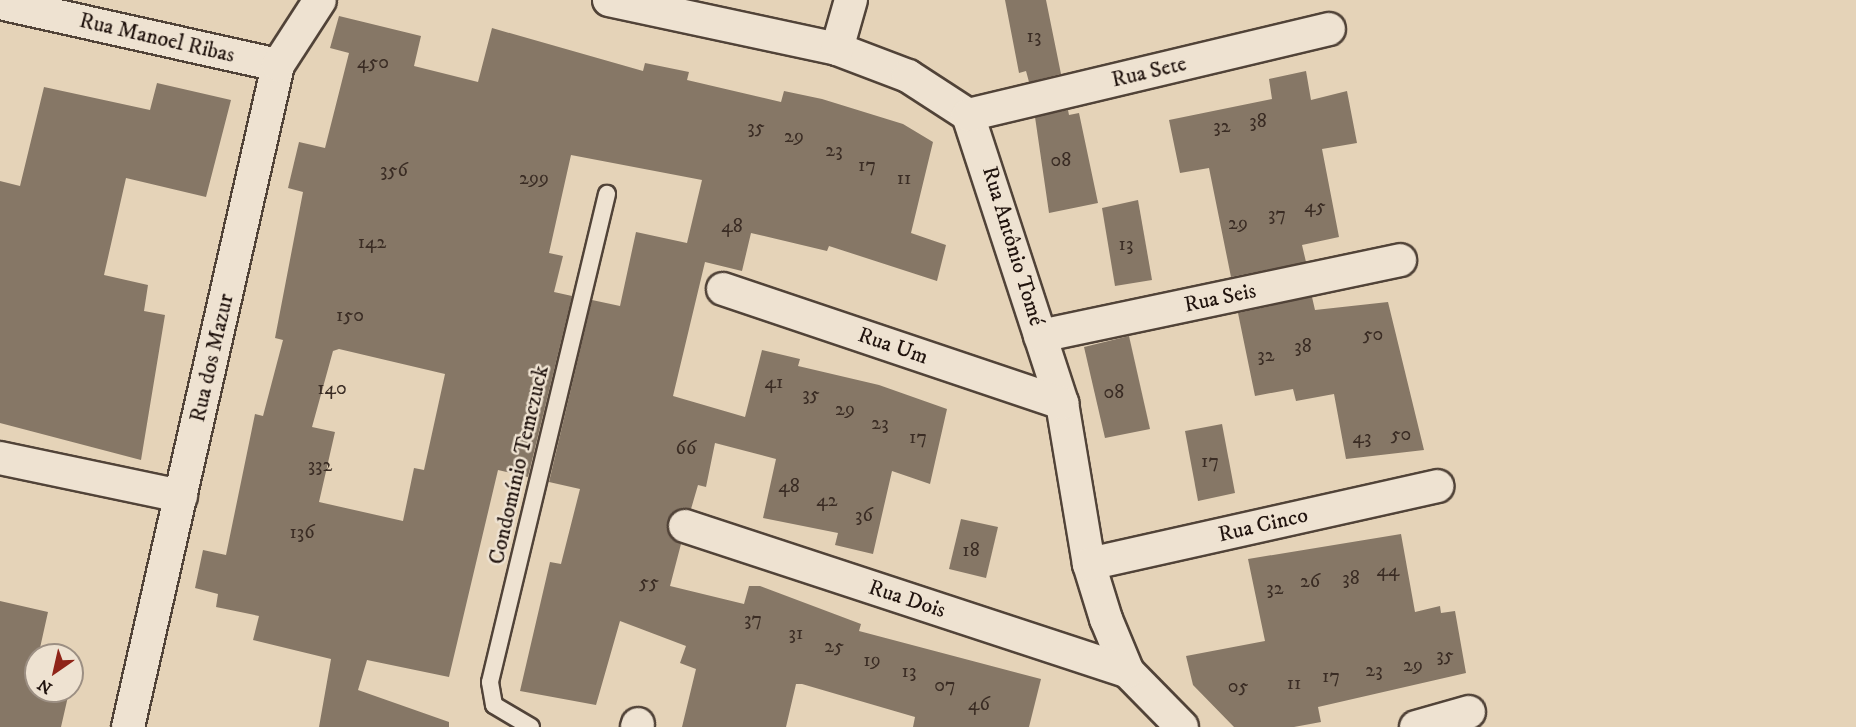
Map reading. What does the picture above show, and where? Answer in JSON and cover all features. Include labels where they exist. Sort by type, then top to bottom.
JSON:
[{"type":"street","name":"Rua dos Mazur","points":[[128,727],[278,66],[320,0]]},
{"type":"street","points":[[609,0],[837,49],[908,76],[968,115]]},
{"type":"street","points":[[837,49],[851,0]]},
{"type":"street","name":"Rua Manoel Ribas","points":[[0,3],[278,66]]},
{"type":"street","name":"Rua Sete","points":[[968,115],[1329,28]]},
{"type":"street","name":"Rua Antônio Tomé","points":[[968,115],[1062,403],[1089,564],[1128,672],[1182,727]]},
{"type":"street","name":"Rua Seis","points":[[1040,336],[1400,260]]},
{"type":"street","name":"Rua Um","points":[[723,289],[1062,403]]},
{"type":"street","points":[[0,458],[181,496]]},
{"type":"street","name":"Rua Cinco","points":[[1089,564],[1437,486]]},
{"type":"street","name":"Rua Dois","points":[[685,526],[1128,672]]},
{"type":"street","points":[[1416,727],[1469,712]]},
{"type":"lane","name":"Condomínio Temczuck","points":[[531,727],[494,705],[489,682],[607,194]]},
{"type":"building","points":[[1005,0],[1046,0],[1061,74],[1029,82],[1026,71],[1019,73]]},
{"type":"building","points":[[339,16],[421,36],[414,66],[478,82],[492,28],[643,71],[645,63],[689,72],[687,80],[781,102],[784,91],[822,99],[903,124],[933,142],[911,233],[946,245],[937,281],[829,246],[827,251],[751,233],[742,271],[705,262],[673,396],[745,417],[762,350],[800,359],[798,366],[879,385],[947,409],[930,484],[892,471],[873,554],[835,545],[838,533],[763,518],[776,459],[715,443],[706,487],[698,485],[691,509],[674,512],[668,521],[671,538],[681,544],[670,586],[744,604],[749,586],[760,586],[861,624],[859,631],[1041,679],[1029,727],[913,727],[915,717],[796,684],[786,727],[682,727],[696,669],[680,663],[686,646],[620,621],[596,705],[520,691],[550,562],[561,564],[580,489],[549,482],[592,300],[620,306],[636,232],[687,243],[702,180],[571,155],[549,253],[563,256],[554,292],[572,296],[528,477],[498,470],[449,677],[367,660],[358,690],[449,722],[449,727],[319,727],[331,659],[253,640],[259,616],[216,607],[218,594],[195,588],[203,550],[226,555],[255,414],[263,416],[283,340],[275,338],[303,192],[288,188],[299,142],[325,148],[349,53],[330,48]],"holes":[[[339,349],[445,374],[424,470],[414,468],[403,521],[319,502],[335,432],[312,427],[333,351]]]},
{"type":"building","points":[[1306,71],[1311,100],[1347,91],[1357,143],[1322,149],[1339,237],[1302,245],[1306,262],[1231,277],[1209,168],[1180,173],[1169,120],[1272,99],[1269,79]]},
{"type":"building","points":[[157,83],[231,100],[206,197],[126,178],[104,275],[148,285],[144,311],[165,315],[141,460],[0,423],[0,181],[20,186],[44,87],[150,110]]},
{"type":"building","points":[[1068,110],[1069,115],[1079,113],[1098,203],[1049,213],[1035,117]]},
{"type":"building","points":[[1138,200],[1152,280],[1115,286],[1102,208]]},
{"type":"building","points":[[1312,297],[1315,310],[1388,302],[1424,450],[1346,459],[1334,394],[1296,401],[1293,389],[1255,396],[1238,313]]},
{"type":"building","points":[[1129,336],[1150,429],[1105,438],[1084,347]]},
{"type":"building","points":[[1222,424],[1235,493],[1198,501],[1185,431]]},
{"type":"building","points":[[961,519],[998,527],[986,578],[949,569]]},
{"type":"building","points":[[1401,534],[1415,612],[1440,606],[1441,613],[1455,611],[1466,673],[1318,707],[1321,722],[1294,727],[1234,727],[1193,685],[1186,656],[1265,641],[1248,559]]},
{"type":"building","points":[[0,601],[48,612],[41,643],[24,643],[24,703],[66,703],[61,727],[0,727]]}]
